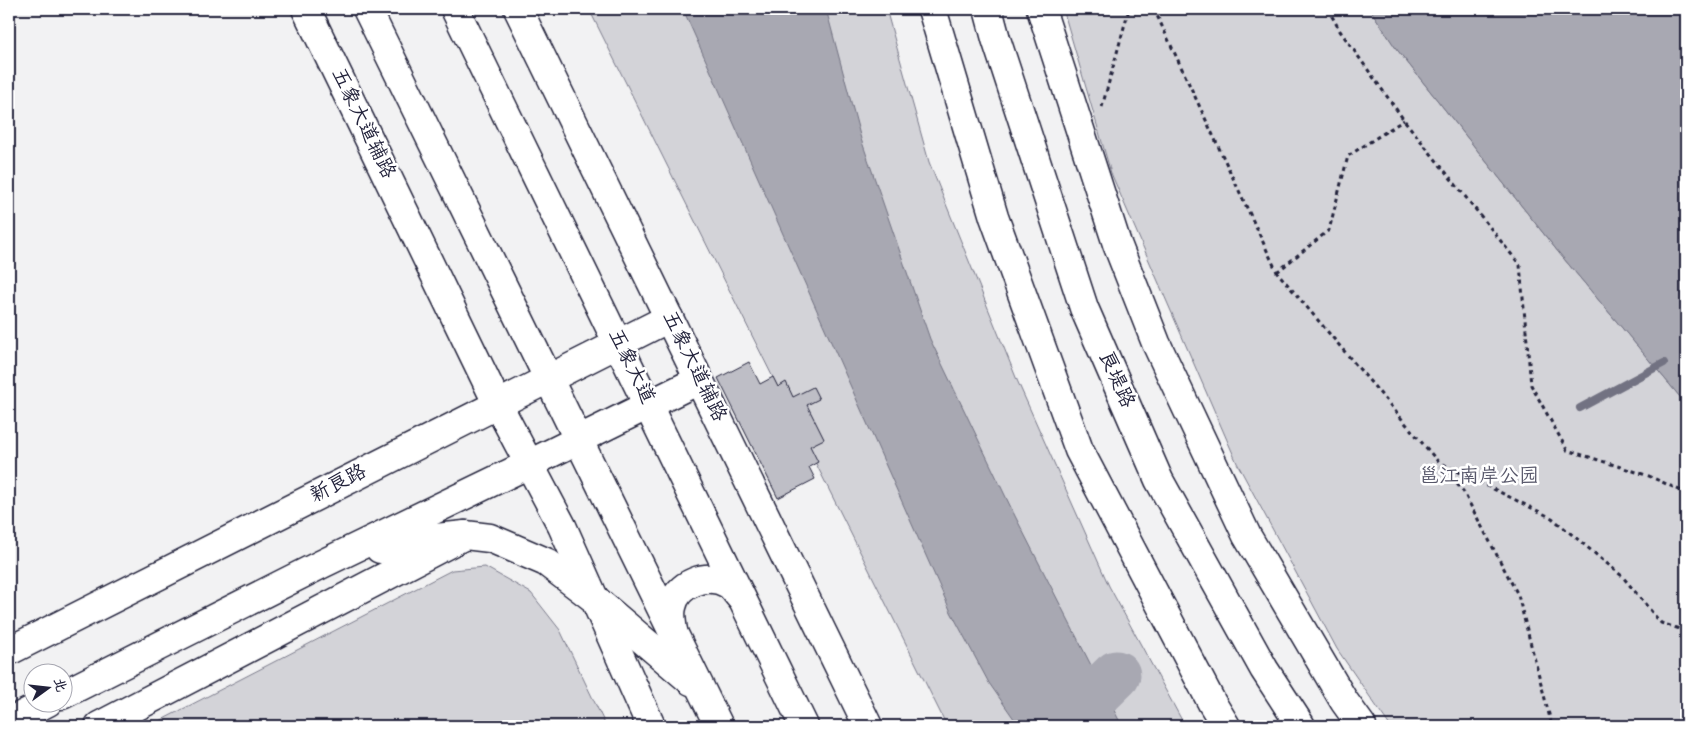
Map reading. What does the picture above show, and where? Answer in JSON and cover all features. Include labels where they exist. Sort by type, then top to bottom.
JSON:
[{"type":"main road","name":"五象大道辅路","points":[[306,9],[498,405],[562,526],[651,726]]},
{"type":"main road","points":[[367,9],[719,726]]},
{"type":"main road","name":"五象大道","points":[[455,9],[804,726]]},
{"type":"main road","name":"五象大道辅路","points":[[518,9],[868,726]]},
{"type":"main road","points":[[932,9],[994,217],[1079,450],[1212,703],[1226,726]]},
{"type":"main road","name":"良堤路","points":[[988,9],[1081,299],[1159,480],[1264,669],[1301,726]]},
{"type":"main road","points":[[1041,9],[1117,244],[1156,343],[1246,536],[1344,701],[1362,726]]},
{"type":"main road","name":"新良路","points":[[9,651],[669,318]]},
{"type":"main road","points":[[72,690],[322,564],[699,380]]},
{"type":"main road","points":[[322,564],[407,542],[465,535],[490,538],[546,562],[596,600],[700,688]]},
{"type":"main road","points":[[99,726],[465,535]]},
{"type":"main road","points":[[673,632],[671,608],[677,594],[694,581],[711,578],[728,584],[743,601]]},
{"type":"main road","points":[[9,722],[28,712]]},
{"type":"path","points":[[1100,115],[1129,9]]},
{"type":"path","points":[[1154,9],[1277,272],[1463,491],[1518,595],[1552,726]]},
{"type":"path","points":[[1328,9],[1340,31],[1404,120],[1520,265],[1531,385],[1567,450],[1649,476],[1686,493]]},
{"type":"path","points":[[1277,272],[1329,230],[1348,156],[1404,120]]},
{"type":"path","points":[[1440,463],[1552,518],[1622,576],[1661,623],[1686,631]]},
{"type":"green space","points":[[589,9],[886,9],[929,162],[1017,380],[1109,586],[1185,726],[947,726]]},
{"type":"green space","name":"邕江南岸公园","points":[[1063,9],[1370,9],[1395,47],[1559,253],[1686,404],[1686,726],[1390,726],[1337,649],[1237,463],[1111,173]]},
{"type":"green space","points":[[485,567],[531,593],[560,630],[606,726],[150,726],[452,570]]},
{"type":"shaded area","points":[[683,9],[826,9],[861,139],[930,339],[1015,516],[1122,726],[1019,726],[989,683],[951,612]]},
{"type":"shaded area","points":[[1370,9],[1686,9],[1686,404],[1559,253],[1395,47]]},
{"type":"building","points":[[749,362],[760,384],[773,377],[778,387],[786,382],[793,397],[813,387],[819,399],[807,405],[824,439],[810,446],[818,462],[809,467],[815,479],[778,498],[718,378]]},
{"type":"waterway","points":[[1580,408],[1664,363]]},
{"type":"waterway","points":[[1070,726],[1077,713],[1116,675]]}]
